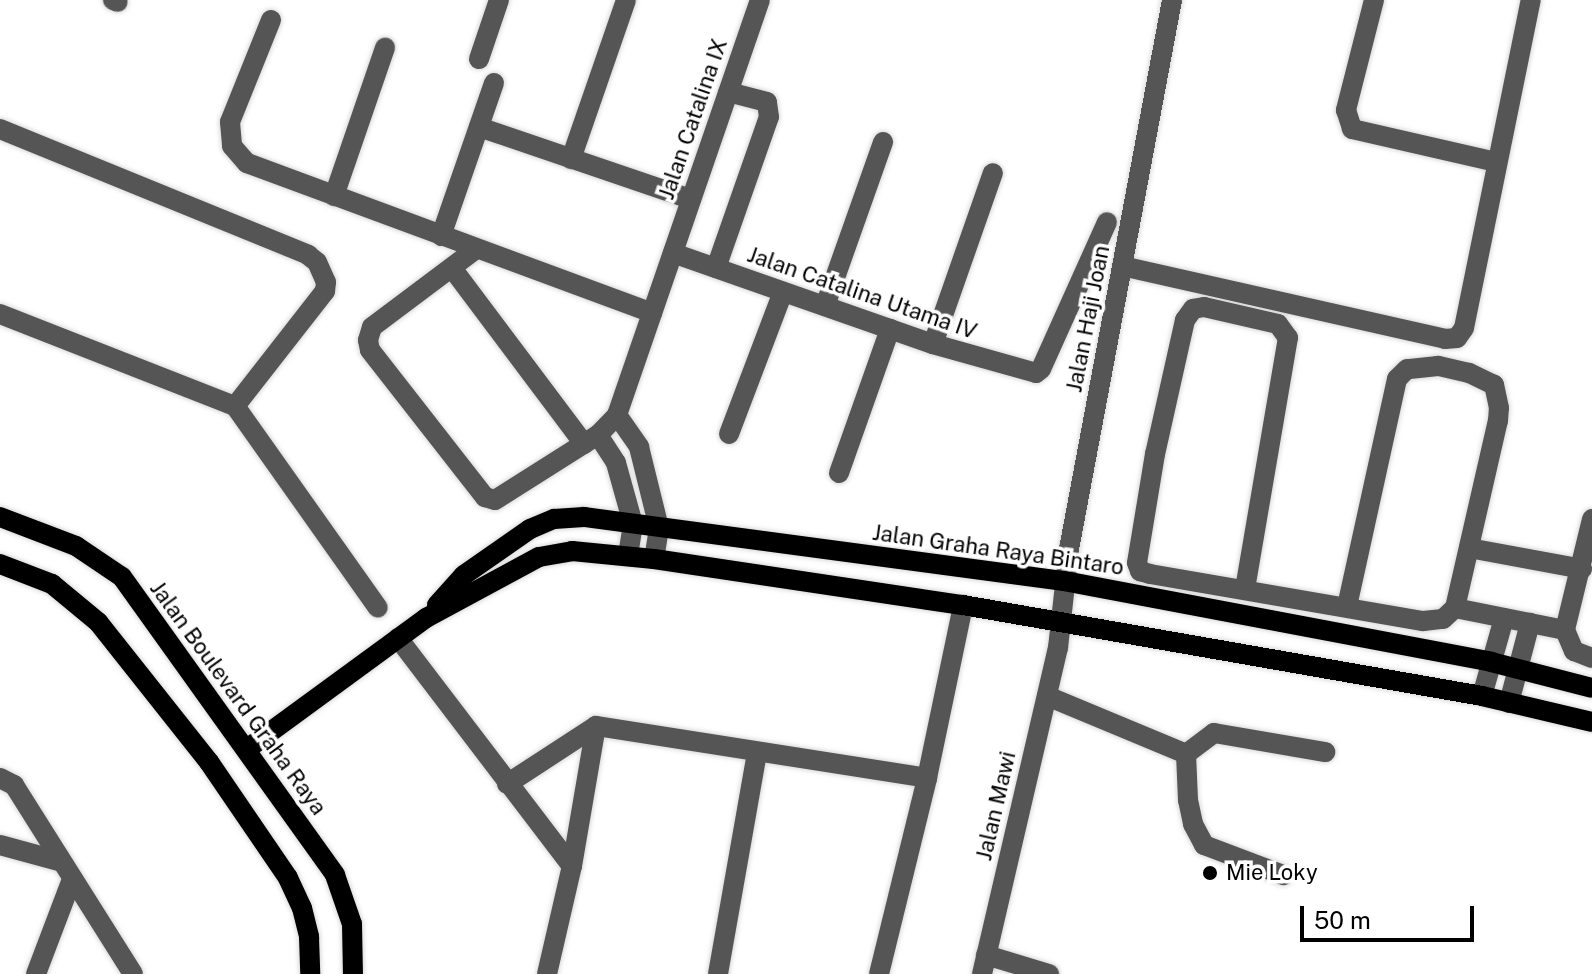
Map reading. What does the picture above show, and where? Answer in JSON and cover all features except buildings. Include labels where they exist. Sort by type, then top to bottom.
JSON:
[{"type":"main road","name":"Jalan Boulevard Graha Raya","points":[[0,517],[76,546],[122,577],[335,875],[343,892],[354,937],[353,974]]},
{"type":"main road","name":"Jalan Graha Raya Bintaro","points":[[426,618],[464,575],[530,529],[554,519],[584,517],[1064,581],[1491,662],[1592,688]]},
{"type":"main road","name":"Jalan Graha Raya Bintaro","points":[[247,749],[426,618],[539,557],[572,551],[654,559],[1061,621],[1482,696],[1592,722]]},
{"type":"main road","points":[[0,564],[52,584],[98,622],[209,762],[288,878],[298,898],[309,937],[310,974]]},
{"type":"street","points":[[479,59],[499,0]]},
{"type":"street","points":[[571,159],[626,0]]},
{"type":"street","name":"Jalan Catalina IX","points":[[617,415],[760,0]]},
{"type":"street","name":"Jalan Haji Joan","points":[[1058,648],[1064,581],[1172,0]]},
{"type":"street","points":[[1374,0],[1346,110],[1352,129],[1496,162]]},
{"type":"street","points":[[1122,266],[1452,340],[1464,328],[1531,0]]},
{"type":"street","points":[[271,20],[230,122],[232,146],[247,163],[652,313]]},
{"type":"street","points":[[334,196],[385,48]]},
{"type":"street","points":[[441,236],[494,83]]},
{"type":"street","points":[[716,268],[769,117],[767,102],[728,92]]},
{"type":"street","points":[[479,127],[691,199]]},
{"type":"street","points":[[0,129],[308,255],[317,262],[326,282],[325,291],[235,406]]},
{"type":"street","points":[[825,306],[883,142]]},
{"type":"street","points":[[933,344],[993,173]]},
{"type":"street","name":"Jalan Catalina Utama IV","points":[[673,253],[933,344],[1036,373],[1041,369],[1107,222]]},
{"type":"street","points":[[476,249],[372,327],[368,340],[370,350],[486,498],[497,499],[591,439],[617,415],[639,447],[659,528],[654,559]]},
{"type":"street","points":[[452,268],[591,439],[616,463],[633,524],[628,556]]},
{"type":"street","points":[[729,434],[783,292]]},
{"type":"street","points":[[1245,589],[1288,338],[1278,324],[1204,307],[1193,309],[1185,320],[1155,454],[1137,563],[1140,571],[1433,622],[1455,608],[1565,630]]},
{"type":"street","points":[[0,314],[235,406],[378,608]]},
{"type":"street","points":[[839,473],[890,329]]},
{"type":"street","points":[[1347,607],[1393,390],[1407,369],[1438,366],[1486,380],[1497,393],[1498,421],[1455,608]]},
{"type":"street","points":[[1592,519],[1565,630],[1574,651],[1592,658]]},
{"type":"street","points":[[1469,548],[1582,569]]},
{"type":"street","points":[[879,974],[927,778],[963,605]]},
{"type":"street","points":[[1482,696],[1504,618]]},
{"type":"street","points":[[1509,703],[1530,623]]},
{"type":"street","points":[[398,638],[572,866]]},
{"type":"street","name":"Jalan Mawi","points":[[984,964],[1058,648]]},
{"type":"street","points":[[1047,696],[1186,754]]},
{"type":"street","points":[[507,784],[596,726],[927,778]]},
{"type":"street","points":[[547,974],[572,866],[596,726]]},
{"type":"street","points":[[1186,754],[1214,733],[1325,752]]},
{"type":"street","points":[[718,974],[757,752]]},
{"type":"street","points":[[1186,754],[1188,800],[1193,824],[1204,845],[1283,875]]},
{"type":"street","points":[[0,778],[14,785],[59,861],[133,974]]},
{"type":"street","points":[[0,845],[59,861]]},
{"type":"street","points":[[36,974],[72,879]]},
{"type":"street","points":[[984,964],[1049,974]]},
{"type":"place","name":"Mie Loky","points":[[1210,873]]}]
